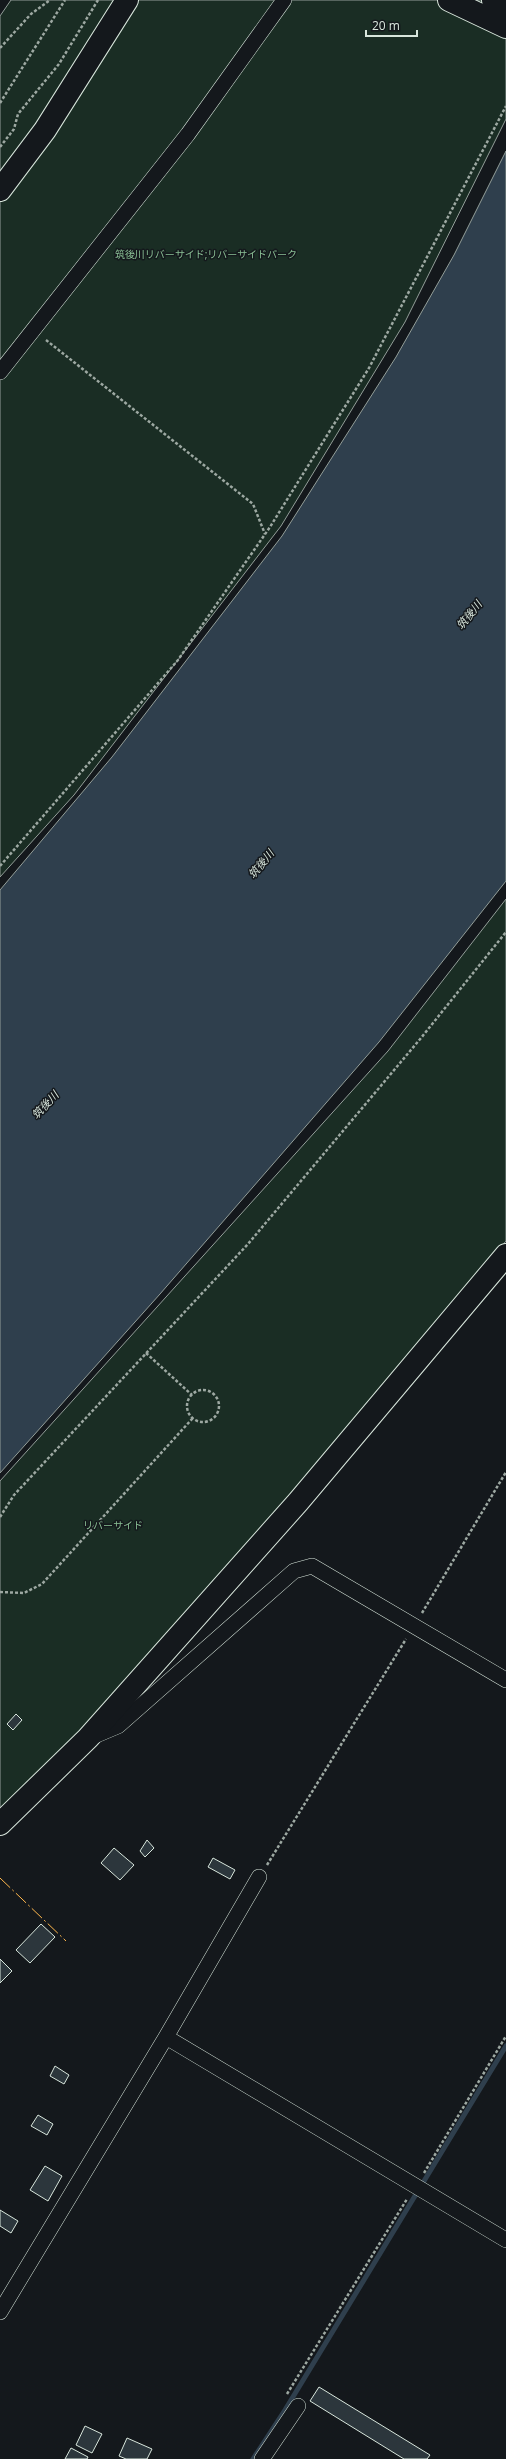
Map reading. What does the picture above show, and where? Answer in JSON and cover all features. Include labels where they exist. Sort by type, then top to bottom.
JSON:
[{"type":"street","points":[[0,190],[44,130],[127,0]]},
{"type":"street","points":[[0,372],[188,134],[284,0]]},
{"type":"street","points":[[449,0],[506,27]]},
{"type":"street","points":[[493,0],[506,6]]},
{"type":"street","points":[[0,1824],[88,1738],[303,1496],[506,1255]]},
{"type":"street","points":[[88,1738],[118,1726],[294,1571],[312,1566],[506,1680]]},
{"type":"street","points":[[0,2312],[166,2037],[259,1877]]},
{"type":"street","points":[[166,2037],[506,2240]]},
{"type":"street","points":[[262,2459],[298,2406]]},
{"type":"path","points":[[0,48],[31,14],[50,0]]},
{"type":"path","points":[[0,103],[65,0]]},
{"type":"path","points":[[0,147],[14,129],[18,114],[59,64],[98,0]]},
{"type":"path","points":[[0,866],[178,660],[265,534],[369,368],[506,106]]},
{"type":"path","points":[[40,320],[46,341],[252,504],[265,534]]},
{"type":"path","points":[[0,1517],[14,1495],[248,1244],[421,1038],[506,932]]},
{"type":"path","points":[[146,1353],[192,1395]]},
{"type":"path","points":[[206,1390],[215,1395],[219,1404],[217,1414],[209,1422],[198,1422],[192,1419],[187,1410],[188,1400],[192,1395],[206,1390]]},
{"type":"path","points":[[0,1592],[24,1592],[42,1584],[192,1419]]},
{"type":"path","points":[[259,1877],[506,1472]]},
{"type":"path","points":[[298,2406],[284,2397],[416,2185],[506,2036]]},
{"type":"green space","points":[[11,0],[116,0],[34,127],[0,175],[0,16]]},
{"type":"green space","name":"筑後川リバーサイド;リバーサイドパーク","points":[[138,0],[506,0],[506,119],[405,322],[281,526],[74,795],[0,877],[0,188]]},
{"type":"green space","name":"リバーサイド","points":[[506,899],[506,1241],[419,1348],[82,1731],[0,1809],[0,1481],[388,1051]]},
{"type":"water","name":"筑後川","points":[[506,151],[506,881],[379,1042],[160,1294],[0,1473],[0,890],[112,757],[282,536],[396,357],[454,255]]},
{"type":"building","points":[[16,1714],[22,1720],[13,1730],[7,1724]]},
{"type":"building","points":[[147,1840],[154,1848],[145,1857],[140,1851]]},
{"type":"building","points":[[114,1848],[134,1865],[120,1880],[101,1863]]},
{"type":"building","points":[[213,1858],[235,1870],[230,1879],[208,1867]]},
{"type":"building","points":[[41,1924],[55,1937],[30,1963],[16,1950]]},
{"type":"building","points":[[0,1959],[12,1971],[0,1983]]},
{"type":"building","points":[[55,2066],[69,2075],[64,2084],[50,2076]]},
{"type":"building","points":[[38,2115],[53,2124],[47,2135],[31,2126]]},
{"type":"building","points":[[45,2166],[62,2176],[48,2201],[30,2190]]},
{"type":"building","points":[[0,2210],[18,2221],[11,2233],[0,2226]]},
{"type":"building","points":[[319,2387],[430,2455],[427,2459],[404,2459],[310,2401]]},
{"type":"building","points":[[85,2426],[102,2434],[92,2453],[76,2445]]},
{"type":"building","points":[[127,2438],[152,2449],[147,2459],[126,2459],[119,2456]]},
{"type":"building","points":[[71,2448],[88,2457],[87,2459],[65,2459]]},
{"type":"waterway","points":[[253,2459],[285,2410],[506,2046]]},
{"type":"power","points":[[0,1878],[66,1941]]}]
